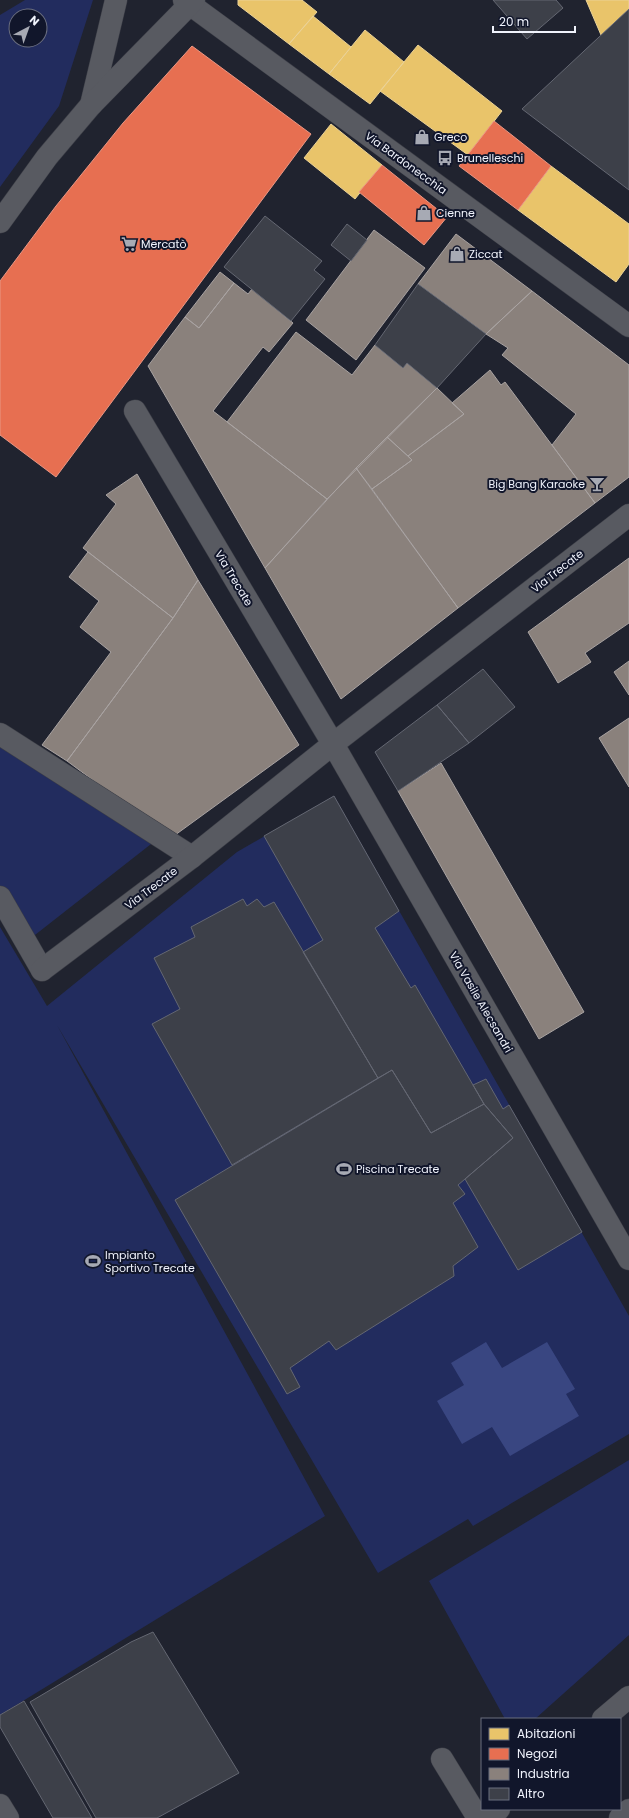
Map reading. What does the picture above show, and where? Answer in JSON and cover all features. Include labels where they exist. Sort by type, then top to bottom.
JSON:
[{"type":"street","points":[[91,105],[116,0]]},
{"type":"street","points":[[0,222],[47,157],[91,105],[189,1]]},
{"type":"street","name":"Via Bardonecchia","points":[[189,1],[629,326]]},
{"type":"street","name":"Via Trecate","points":[[135,411],[333,744]]},
{"type":"street","name":"Via Trecate","points":[[0,897],[42,970],[192,857],[333,744],[629,515]]},
{"type":"street","points":[[0,734],[192,857]]},
{"type":"street","name":"Via Vasile Alecsandri","points":[[333,744],[629,1259]]},
{"type":"street","points":[[605,1718],[629,1697]]},
{"type":"street","points":[[442,1759],[478,1818]]},
{"type":"street","points":[[0,1805],[8,1818]]},
{"type":"street","points":[[488,1818],[498,1810]]},
{"type":"street","points":[[620,1818],[629,1810]]},
{"type":"shaded area","points":[[25,0],[93,0],[59,106],[0,187],[0,15],[8,10],[8,48],[48,48],[48,8],[12,8]]},
{"type":"shaded area","points":[[0,737],[160,837],[26,942],[0,897]]},
{"type":"shaded area","name":"Piscina Trecate","points":[[334,796],[629,1316],[629,1434],[473,1526],[468,1519],[378,1573],[57,1025],[325,1516],[0,1715],[0,927],[47,1006],[237,852]]},
{"type":"shaded area","points":[[486,1342],[502,1368],[547,1342],[575,1389],[566,1394],[579,1416],[510,1456],[492,1427],[462,1444],[437,1401],[464,1385],[451,1363]]},
{"type":"shaded area","points":[[629,1460],[629,1635],[536,1718],[504,1718],[429,1581]]},
{"type":"building: Abitazioni","points":[[238,0],[302,0],[317,12],[289,44],[238,5]]},
{"type":"building: Abitazioni","points":[[586,0],[629,0],[629,9],[601,35]]},
{"type":"building: Abitazioni","points":[[313,16],[351,47],[329,74],[289,44]]},
{"type":"building: Abitazioni","points":[[365,30],[404,62],[370,104],[329,74]]},
{"type":"building: Abitazioni","points":[[418,45],[502,111],[468,155],[380,91]]},
{"type":"building: Abitazioni","points":[[331,124],[382,165],[355,199],[304,158]]},
{"type":"building: Abitazioni","points":[[551,166],[629,224],[629,264],[616,282],[518,210]]},
{"type":"building: Negozi","name":"Mercatò","points":[[192,46],[311,134],[56,477],[0,435],[0,281],[56,206],[123,123]]},
{"type":"building: Negozi","points":[[494,121],[551,166],[518,210],[459,166]]},
{"type":"building: Negozi","points":[[382,165],[447,217],[424,245],[359,192]]},
{"type":"building: Industria","points":[[374,230],[425,268],[356,360],[306,320]]},
{"type":"building: Industria","points":[[456,234],[532,291],[486,334],[418,284]]},
{"type":"building: Industria","points":[[220,272],[234,283],[199,328],[185,317]]},
{"type":"building: Industria","points":[[234,283],[248,294],[252,289],[293,323],[269,352],[263,347],[213,411],[327,499],[265,568],[148,366],[185,317],[199,328]]},
{"type":"building: Industria","points":[[532,291],[629,365],[629,477],[595,503],[552,445],[576,414],[502,355],[508,348],[486,334]]},
{"type":"building: Industria","points":[[296,332],[352,375],[375,345],[403,368],[407,363],[437,388],[327,499],[227,422]]},
{"type":"building: Industria","points":[[490,370],[501,385],[505,382],[595,503],[458,608],[372,489],[412,460],[408,456],[464,414],[452,403]]},
{"type":"building: Industria","points":[[437,388],[464,414],[408,456],[387,437]]},
{"type":"building: Industria","points":[[387,437],[412,460],[372,489],[356,468]]},
{"type":"building: Industria","points":[[356,468],[458,608],[341,699],[265,568]]},
{"type":"building: Industria","points":[[137,474],[198,580],[173,618],[83,548],[116,504],[106,495]]},
{"type":"building: Industria","points":[[88,552],[173,618],[67,761],[42,745],[111,652],[80,627],[99,601],[69,577]]},
{"type":"building: Industria","points":[[629,558],[629,623],[585,653],[591,662],[558,683],[528,632]]},
{"type":"building: Industria","points":[[198,580],[299,745],[171,838],[67,761],[173,618]]},
{"type":"building: Industria","points":[[629,661],[629,695],[614,672]]},
{"type":"building: Industria","points":[[629,718],[629,787],[599,738]]},
{"type":"building: Industria","points":[[441,763],[584,1012],[539,1039],[398,791]]},
{"type":"building: Altro","points":[[493,0],[556,0],[563,8],[527,39]]},
{"type":"building: Altro","points":[[629,9],[629,190],[522,109]]},
{"type":"building: Altro","points":[[265,216],[322,261],[314,270],[325,279],[291,321],[224,267]]},
{"type":"building: Altro","points":[[347,224],[367,240],[351,261],[331,245]]},
{"type":"building: Altro","points":[[418,284],[486,334],[437,388],[407,363],[403,368],[375,345]]},
{"type":"building: Altro","points":[[483,669],[515,707],[469,743],[437,705]]},
{"type":"building: Altro","points":[[437,705],[469,743],[398,791],[375,752]]},
{"type":"building: Altro","points":[[334,796],[399,911],[375,928],[411,988],[415,985],[484,1104],[431,1133],[392,1070],[378,1078],[303,952],[323,940],[264,836]]},
{"type":"building: Altro","points":[[243,899],[247,906],[257,899],[264,907],[274,902],[378,1078],[232,1165],[152,1024],[180,1009],[154,958],[195,937],[191,927]]},
{"type":"building: Altro","points":[[392,1070],[431,1133],[484,1104],[513,1138],[458,1185],[465,1194],[453,1203],[478,1247],[453,1266],[454,1276],[336,1350],[329,1341],[290,1368],[300,1387],[287,1394],[175,1200]]},
{"type":"building: Altro","points":[[486,1079],[503,1109],[509,1105],[582,1232],[518,1270],[465,1179],[513,1138],[484,1104],[473,1085]]},
{"type":"building: Altro","points":[[153,1632],[239,1773],[157,1818],[96,1818],[30,1702],[131,1642]]},
{"type":"building: Altro","points":[[24,1701],[92,1818],[53,1818],[0,1727],[0,1715]]},
{"type":"place","name":"Greco","points":[[422,137]]},
{"type":"place","name":"Brunelleschi","points":[[445,158]]},
{"type":"place","name":"Cienne","points":[[424,213]]},
{"type":"place","name":"Mercatò","points":[[129,244]]},
{"type":"place","name":"Ziccat","points":[[457,254]]},
{"type":"place","name":"Big Bang Karaoke","points":[[597,484]]},
{"type":"place","name":"Piscina Trecate","points":[[344,1169]]},
{"type":"place","name":"Impianto Sportivo Trecate","points":[[93,1261]]}]
